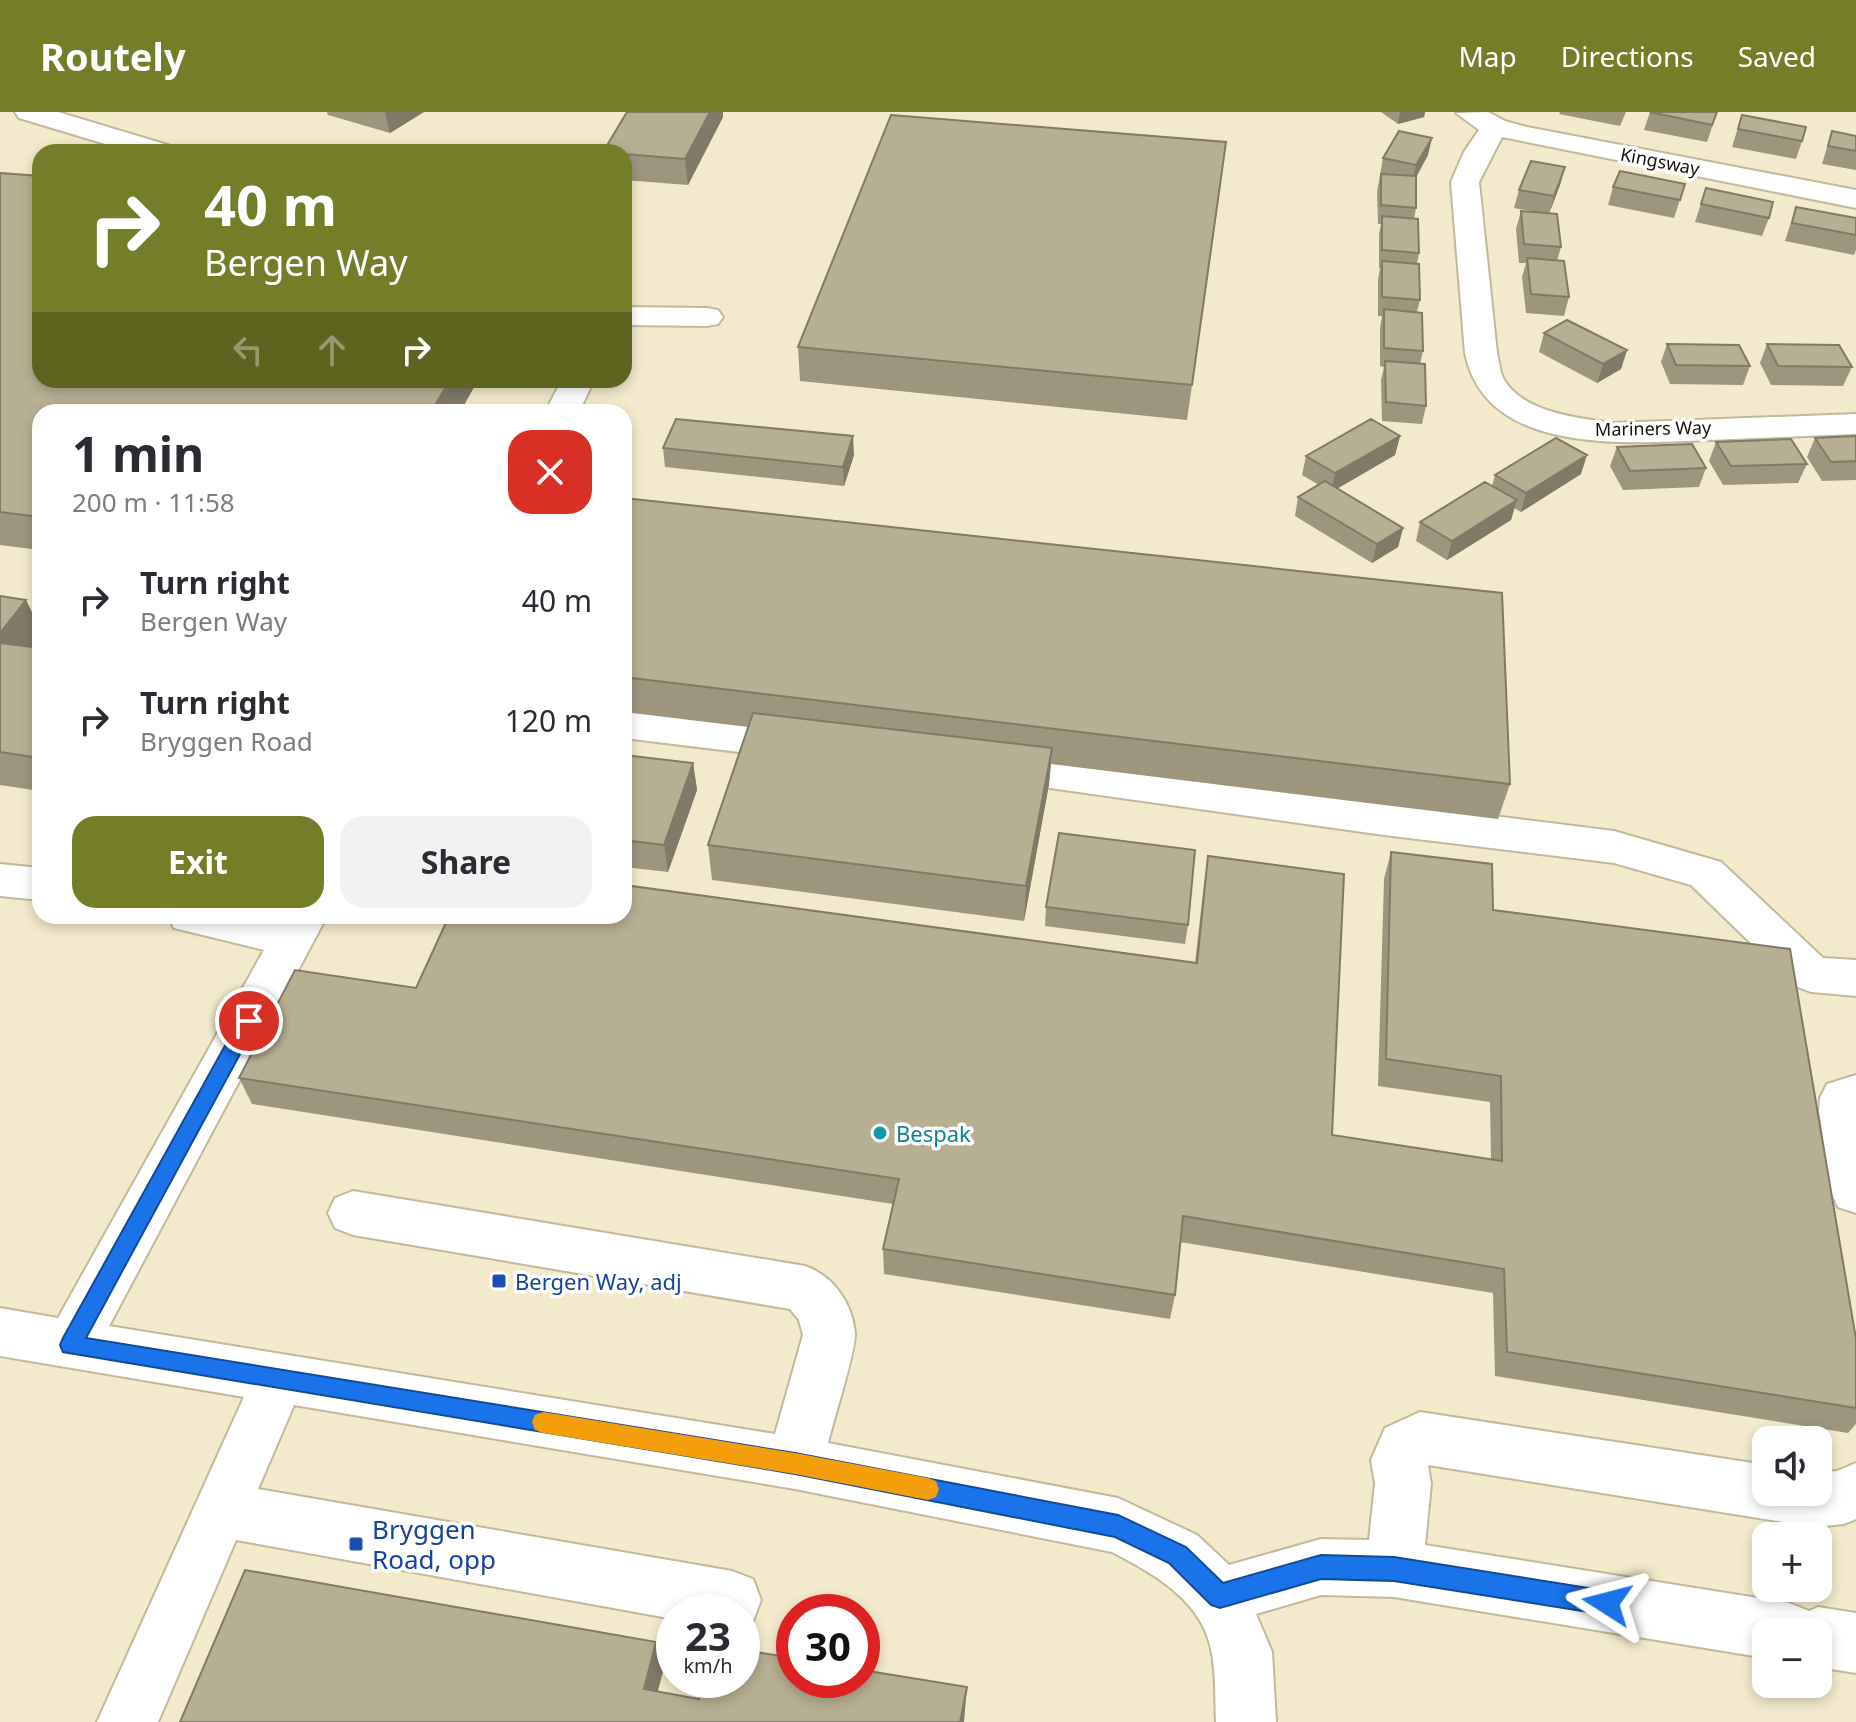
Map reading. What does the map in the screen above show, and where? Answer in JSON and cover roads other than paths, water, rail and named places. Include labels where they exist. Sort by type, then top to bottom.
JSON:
[{"type":"street","points":[[29,112],[135,144]]},
{"type":"street","name":"Kingsway","points":[[1482,120],[1856,199]]},
{"type":"street","name":"Mariners Way","points":[[1482,120],[1478,152],[1465,182],[1481,353],[1487,379],[1505,399],[1535,417],[1572,428],[1613,433],[1856,424]]},
{"type":"street","points":[[632,316],[707,317]]},
{"type":"street","points":[[632,725],[846,751]]},
{"type":"street","points":[[957,764],[1614,847],[1706,873],[1811,974],[1856,978]]},
{"type":"street","points":[[0,880],[32,883]]},
{"type":"street","points":[[71,1345],[299,928],[263,924]]},
{"type":"street","points":[[1856,1095],[1844,1098],[1843,1111],[1856,1192]]},
{"type":"street","points":[[353,1213],[805,1289],[823,1310],[829,1335],[795,1463]]},
{"type":"street","points":[[0,1332],[795,1463],[1118,1526],[1177,1555],[1220,1596],[1242,1652],[1246,1722]]},
{"type":"street","points":[[127,1722],[279,1379]]},
{"type":"street","points":[[1394,1569],[1403,1484],[1399,1460],[1404,1446],[1420,1438],[1815,1500],[1844,1497],[1856,1490]]},
{"type":"street","points":[[221,1510],[698,1594]]},
{"type":"street","points":[[1220,1596],[1321,1567],[1394,1569],[1752,1626]]},
{"type":"street","points":[[1832,1639],[1856,1643]]},
{"type":"place","name":"Bespak","points":[[880,1133]]},
{"type":"place","name":"Bergen Way, adj","points":[[499,1281]]},
{"type":"place","name":"Bryggen Road, opp","points":[[356,1544]]}]
